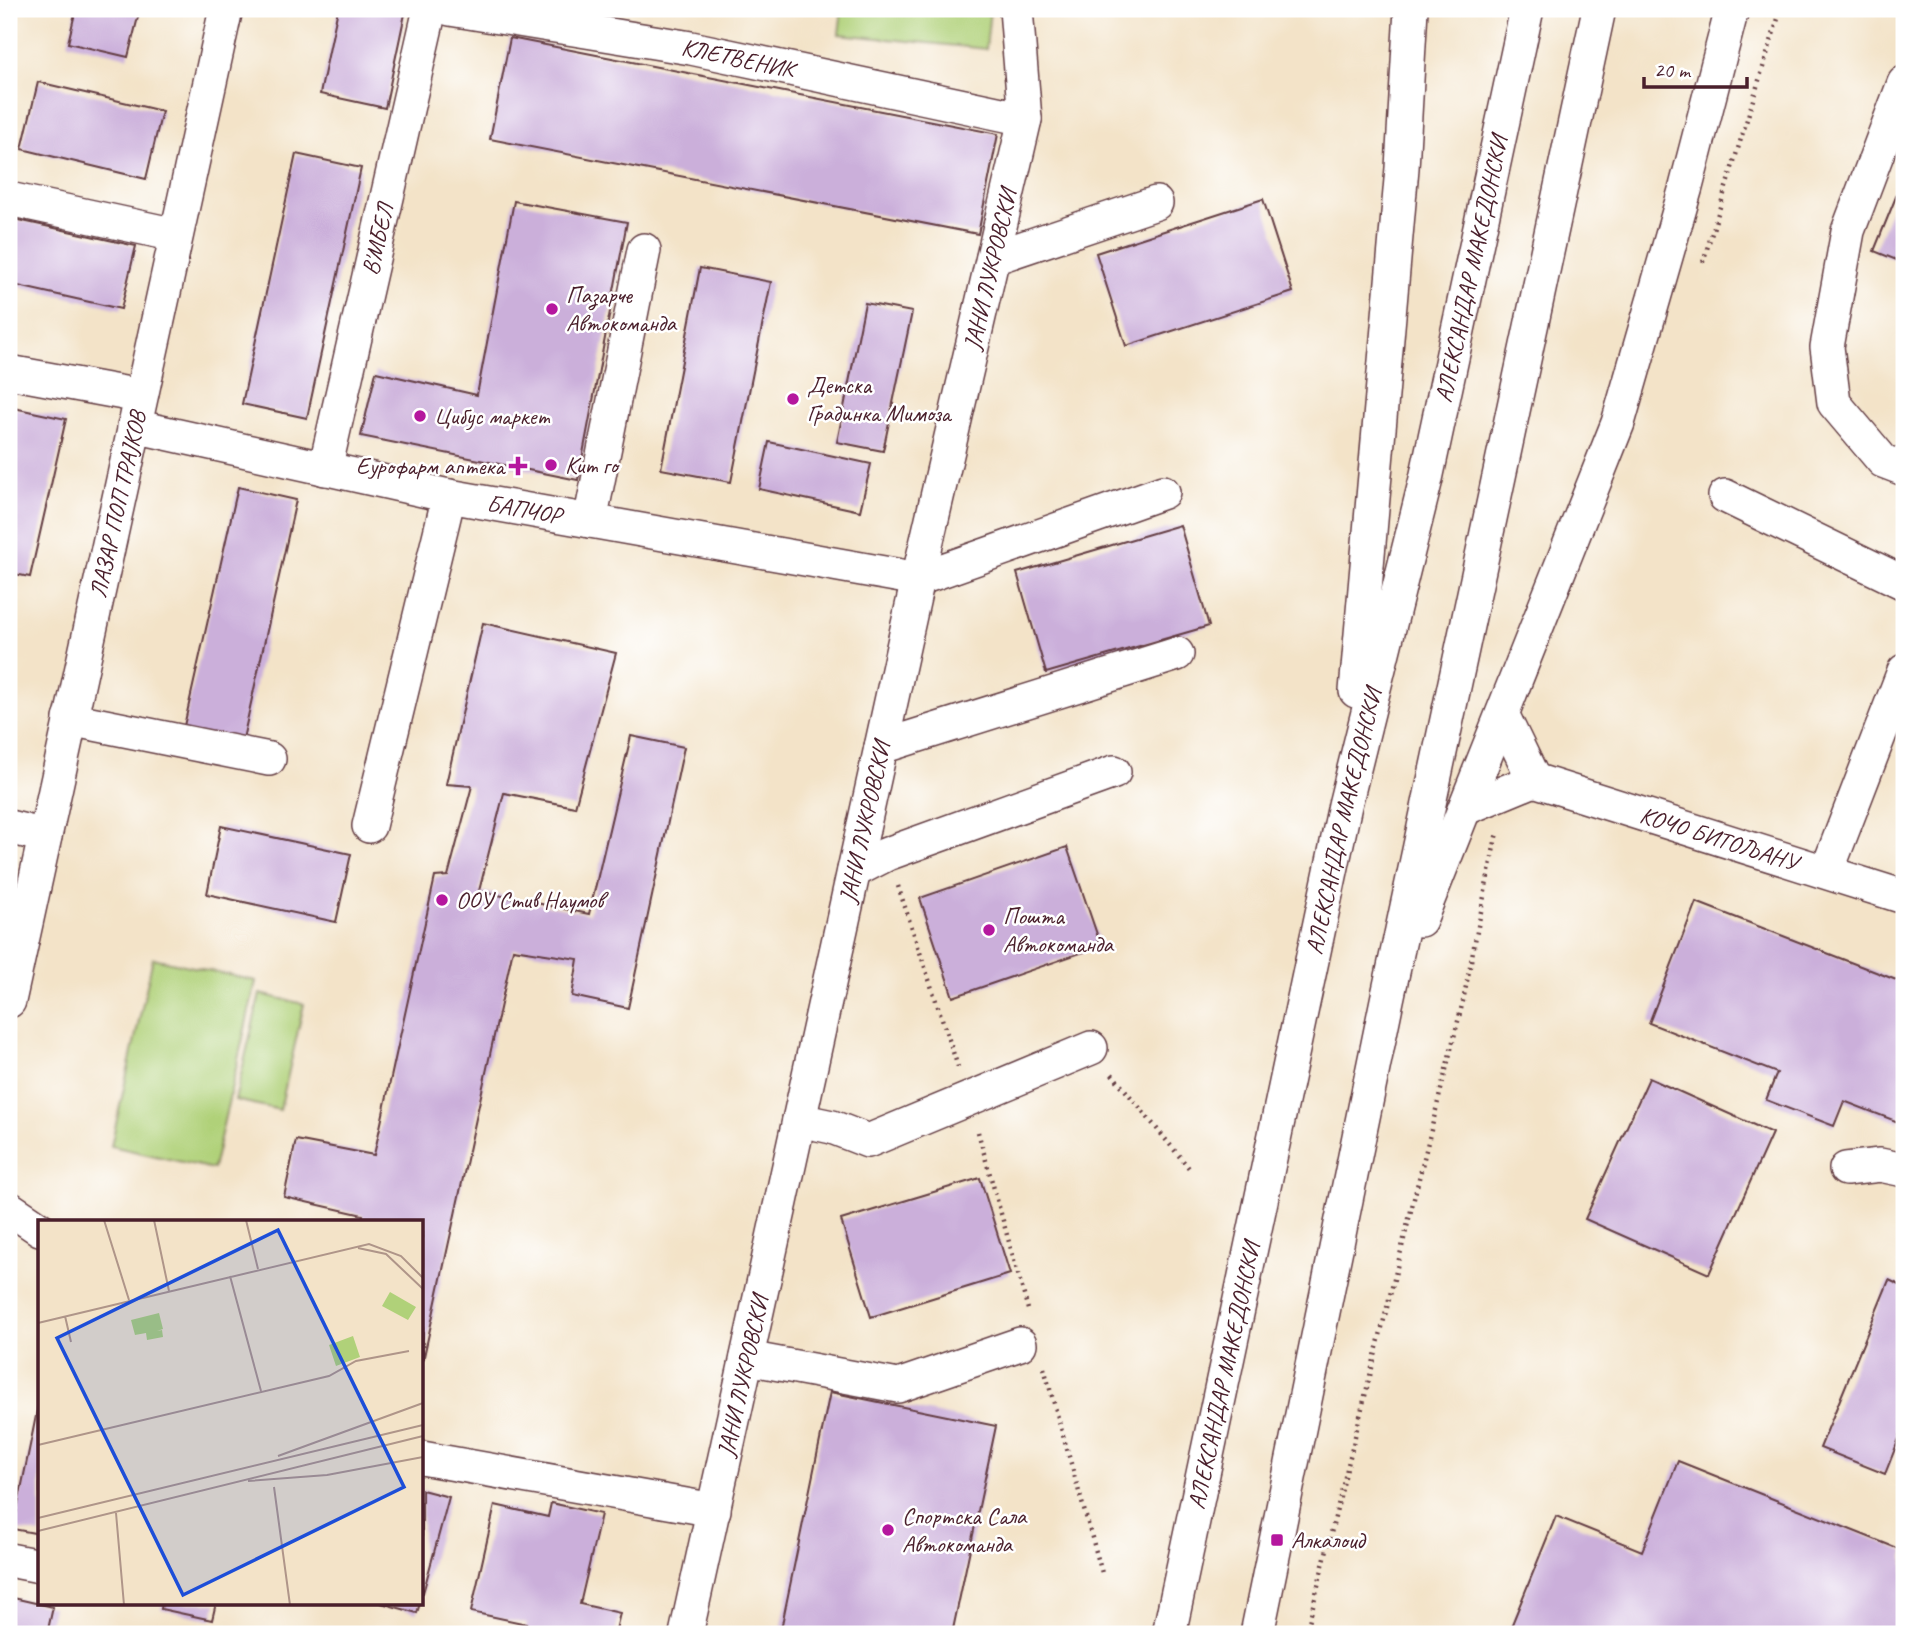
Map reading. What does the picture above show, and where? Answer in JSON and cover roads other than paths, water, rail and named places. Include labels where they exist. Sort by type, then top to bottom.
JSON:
[{"type":"street","name":"ЛАЗАР ПОП ТРАЈКОВ","points":[[9,1001],[226,9]]},
{"type":"street","name":"В'МБЕЛ","points":[[325,469],[430,9]]},
{"type":"street","name":"КЛЕТВЕНИК","points":[[450,9],[691,48],[1025,119]]},
{"type":"street","name":"ЈАНИ ЛУКРОВСКИ","points":[[686,1634],[918,579],[1025,119],[1016,9]]},
{"type":"street","points":[[1345,805],[1402,168],[1411,9]]},
{"type":"street","name":"АЛЕКСАНДАР МАКЕДОНСКИ","points":[[1169,1634],[1345,805],[1426,480],[1527,9]]},
{"type":"street","points":[[1257,1634],[1387,1000],[1599,9]]},
{"type":"street","points":[[1387,1000],[1503,716],[1618,423],[1686,187],[1732,9]]},
{"type":"street","points":[[1904,83],[1848,231],[1827,347],[1834,403],[1883,461],[1904,469]]},
{"type":"street","points":[[9,199],[176,235]]},
{"type":"street","points":[[993,258],[1156,203]]},
{"type":"street","points":[[590,521],[644,250]]},
{"type":"street","name":"БАПЧОР","points":[[9,372],[325,469],[449,496],[918,579]]},
{"type":"street","points":[[918,579],[1163,492]]},
{"type":"street","points":[[369,826],[449,496]]},
{"type":"street","points":[[1725,496],[1904,583]]},
{"type":"street","points":[[881,747],[1177,654]]},
{"type":"street","points":[[1827,872],[1904,671]]},
{"type":"street","points":[[1465,808],[1534,780],[1503,716]]},
{"type":"street","points":[[70,719],[269,759]]},
{"type":"street","points":[[854,871],[887,854],[1114,772]]},
{"type":"street","name":"КОЧО БИТОЉАНУ","points":[[1534,780],[1904,897]]},
{"type":"street","points":[[9,827],[45,836]]},
{"type":"street","points":[[799,1120],[832,1127],[868,1140],[1091,1048]]},
{"type":"street","points":[[1846,1169],[1880,1165],[1904,1170]]},
{"type":"street","points":[[9,1208],[38,1228]]},
{"type":"street","points":[[747,1358],[898,1387],[1032,1344]]},
{"type":"street","points":[[424,1458],[714,1510]]},
{"type":"street","points":[[9,1560],[38,1566]]},
{"type":"place","name":"Пазарче Автокоманда","points":[[552,309]]},
{"type":"place","name":"Детска Градинка Мимоза","points":[[793,399]]},
{"type":"place","name":"Цибус маркет","points":[[420,416]]},
{"type":"place","name":"Кит го","points":[[551,465]]},
{"type":"place","name":"Еурофарм аптека","points":[[518,466]]},
{"type":"place","name":"ООУ Стив Наумов","points":[[442,900]]},
{"type":"place","name":"Пошта Автокоманда","points":[[989,930]]},
{"type":"place","name":"Спортска Сала Автокоманда","points":[[888,1530]]},
{"type":"place","name":"Алкалоид","points":[[1277,1540]]}]
